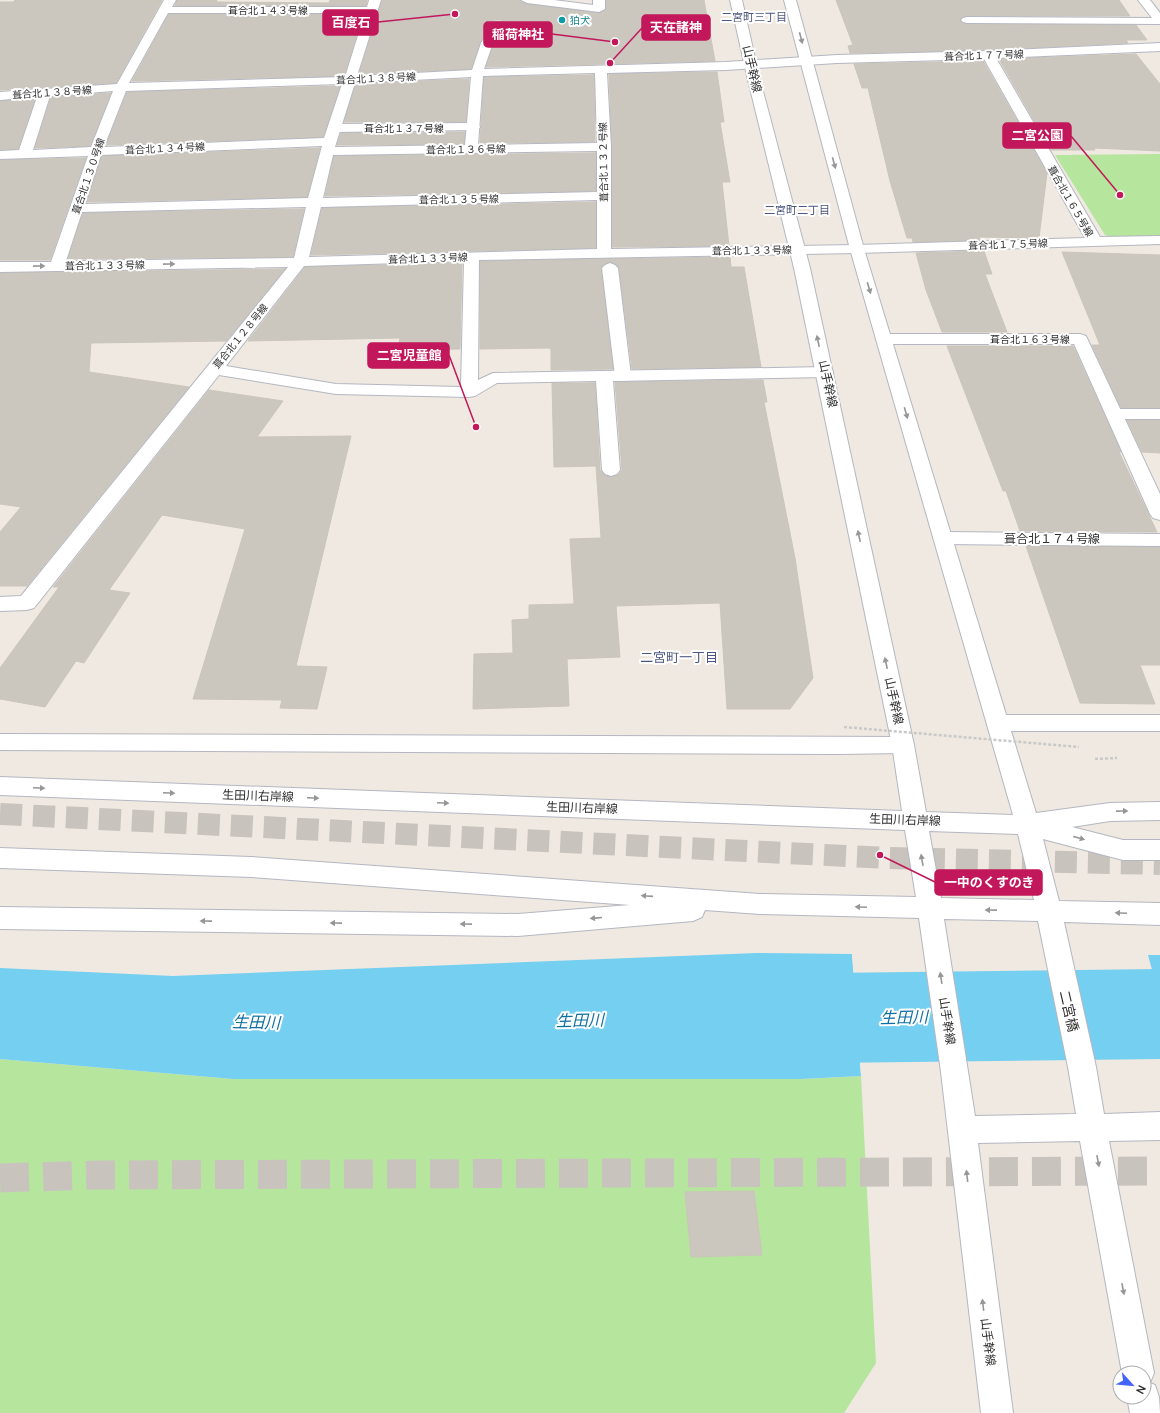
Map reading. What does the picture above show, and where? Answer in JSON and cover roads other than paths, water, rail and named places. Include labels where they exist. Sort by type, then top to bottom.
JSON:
[{"type":"street","points":[[527,0],[599,9],[599,0]]},
{"type":"street","name":"山手幹線","points":[[736,0],[751,64],[752,76],[798,249],[903,745],[955,1072],[997,1413]]},
{"type":"street","points":[[790,0],[857,249],[1028,825],[1049,910]]},
{"type":"street","points":[[967,20],[1160,21],[1144,0]]},
{"type":"street","name":"葺合北１４３号線","points":[[167,5],[374,5]]},
{"type":"street","name":"葺合北１３０号線","points":[[57,266],[96,151],[121,87],[167,5]]},
{"type":"street","name":"葺合北１２８号線","points":[[0,604],[27,603],[300,262],[331,140],[374,5]]},
{"type":"street","points":[[471,148],[477,73],[487,43],[498,24]]},
{"type":"street","points":[[1156,47],[1160,61]]},
{"type":"street","name":"葺合北１７７号線","points":[[751,64],[1156,47]]},
{"type":"street","name":"葺合北１６５号線","points":[[988,55],[1095,242]]},
{"type":"street","name":"葺合北１３８号線","points":[[0,96],[121,87],[350,80],[477,73],[751,64]]},
{"type":"street","name":"葺合北１３２号線","points":[[601,70],[604,147],[604,253]]},
{"type":"street","points":[[25,153],[45,93]]},
{"type":"street","name":"葺合北１３７号線","points":[[331,140],[473,128]]},
{"type":"street","name":"葺合北１３６号線","points":[[331,140],[471,148],[604,147]]},
{"type":"street","name":"葺合北１３４号線","points":[[0,154],[331,140]]},
{"type":"street","name":"葺合北１３５号線","points":[[77,208],[604,196]]},
{"type":"street","name":"葺合北１７５号線","points":[[857,249],[1160,240]]},
{"type":"street","name":"葺合北１３３号線","points":[[0,267],[300,262],[604,253],[857,249]]},
{"type":"street","points":[[469,392],[472,256]]},
{"type":"street","points":[[610,268],[623,376]]},
{"type":"street","name":"葺合北１６３号線","points":[[884,339],[1080,339],[1160,514]]},
{"type":"street","points":[[214,368],[336,389],[469,392],[493,378],[825,372]]},
{"type":"street","points":[[604,376],[611,470]]},
{"type":"street","points":[[1115,414],[1160,414]]},
{"type":"street","name":"葺合北１７４号線","points":[[943,538],[1160,540]]},
{"type":"street","points":[[998,723],[1160,723]]},
{"type":"street","points":[[0,742],[823,746],[903,745]]},
{"type":"street","name":"生田川右岸線","points":[[0,786],[1028,825],[1124,850],[1160,850]]},
{"type":"street","points":[[1028,825],[1110,812],[1160,811]]},
{"type":"street","points":[[0,858],[251,867],[760,904],[930,909],[1049,910],[1160,914]]},
{"type":"street","points":[[0,918],[518,925],[760,904]]},
{"type":"street","name":"二宮橋","points":[[1049,910],[1057,954],[1082,1067],[1092,1126]]},
{"type":"street","points":[[962,1130],[1092,1126],[1160,1126]]},
{"type":"street","points":[[1092,1126],[1137,1365]]},
{"type":"water","points":[[757,953],[852,954],[861,1076],[801,1079],[233,1079],[0,1059],[0,968],[173,976]]},
{"type":"water","points":[[1148,955],[1160,955],[1160,999]]},
{"type":"waterway","name":"生田川","points":[[742,1019],[1160,1014]]},
{"type":"tunnel","points":[[0,814],[887,858],[1160,864]]},
{"type":"tunnel","points":[[0,1178],[98,1175],[1160,1171]]},
{"type":"place","name":"百度石","points":[[455,14]]},
{"type":"place","name":"狛犬","points":[[562,20]]},
{"type":"place","name":"稲荷神社","points":[[615,42]]},
{"type":"place","name":"天在諸神","points":[[610,63]]},
{"type":"place","name":"二宮公園","points":[[1120,195]]},
{"type":"place","name":"二宮児童館","points":[[476,427]]},
{"type":"place","name":"一中のくすのき","points":[[880,855]]},
{"type":"district","name":"二宮町三丁目","points":[[754,17]]},
{"type":"district","name":"二宮町二丁目","points":[[797,210]]},
{"type":"district","name":"二宮町一丁目","points":[[679,657]]}]
